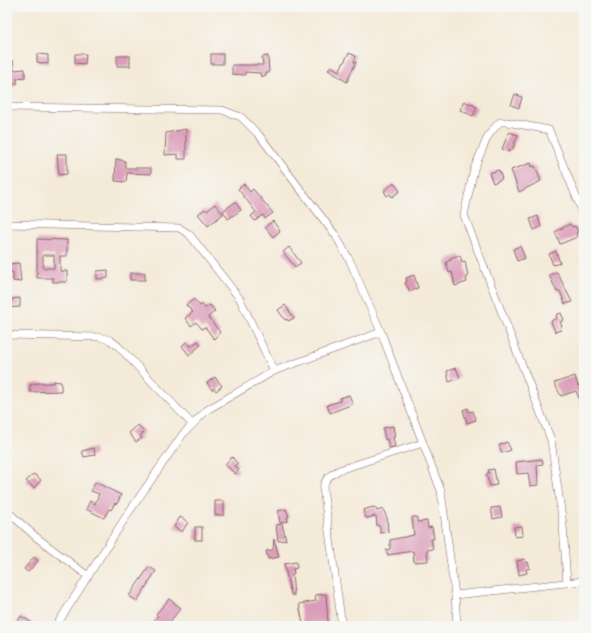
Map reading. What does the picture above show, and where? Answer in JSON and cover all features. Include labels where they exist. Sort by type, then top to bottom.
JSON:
[{"type":"street","points":[[7,107],[222,110],[241,117],[259,135],[336,236],[350,261],[381,332],[424,443],[444,506],[449,558],[455,596],[457,626]]},
{"type":"street","points":[[568,583],[564,533],[551,440],[464,215],[474,169],[488,136],[500,122],[549,130],[584,216]]},
{"type":"street","points":[[7,224],[179,228],[190,234],[240,299],[274,371]]},
{"type":"street","points":[[56,626],[119,526],[192,424],[207,410],[274,371],[381,332]]},
{"type":"street","points":[[7,335],[99,337],[110,340],[118,346],[192,424]]},
{"type":"street","points":[[342,626],[323,488],[325,480],[339,470],[424,443]]},
{"type":"street","points":[[7,511],[36,537],[88,576]]},
{"type":"street","points":[[455,596],[584,581]]},
{"type":"building","points":[[349,53],[356,56],[354,62],[356,62],[347,82],[328,70],[331,66],[339,71]]},
{"type":"building","points":[[37,54],[48,55],[48,64],[37,62]]},
{"type":"building","points":[[75,54],[86,54],[85,64],[75,63]]},
{"type":"building","points":[[211,54],[223,54],[223,64],[211,64]]},
{"type":"building","points":[[117,56],[130,56],[130,66],[117,66]]},
{"type":"building","points":[[268,56],[269,73],[266,73],[266,75],[261,77],[260,73],[245,72],[245,75],[232,74],[232,65],[263,65],[262,57]]},
{"type":"building","points":[[7,61],[13,61],[13,70],[25,69],[25,77],[17,78],[17,84],[14,84],[12,89],[7,90]]},
{"type":"building","points":[[515,94],[522,97],[519,108],[511,105]]},
{"type":"building","points":[[464,101],[477,107],[473,116],[460,110]]},
{"type":"building","points":[[186,129],[186,159],[178,159],[178,154],[165,155],[166,133]]},
{"type":"building","points":[[509,132],[518,135],[512,150],[510,149],[509,152],[502,149]]},
{"type":"building","points":[[57,154],[67,154],[67,174],[59,175]]},
{"type":"building","points":[[116,159],[125,161],[125,168],[151,168],[151,174],[127,173],[126,182],[115,181]]},
{"type":"building","points":[[531,163],[532,167],[535,166],[541,181],[519,192],[511,170]]},
{"type":"building","points":[[499,170],[502,179],[493,183],[489,173]]},
{"type":"building","points":[[394,183],[400,191],[392,197],[390,194],[387,196],[384,191]]},
{"type":"building","points":[[244,184],[250,192],[253,189],[273,213],[265,219],[263,215],[255,221],[251,216],[256,212],[238,189]]},
{"type":"building","points":[[235,202],[241,210],[228,219],[223,211]]},
{"type":"building","points":[[215,204],[223,214],[208,226],[198,214],[205,209],[207,211]]},
{"type":"building","points":[[538,216],[541,227],[534,230],[530,219]]},
{"type":"building","points":[[273,221],[280,231],[273,237],[265,227]]},
{"type":"building","points":[[570,224],[572,227],[575,226],[578,232],[576,233],[577,237],[560,244],[555,232]]},
{"type":"building","points":[[37,239],[67,240],[67,256],[60,256],[60,271],[67,271],[67,282],[53,282],[53,278],[37,278]],"holes":[[[43,255],[54,255],[54,268],[43,268]]]},
{"type":"building","points":[[520,246],[525,258],[517,261],[513,249]]},
{"type":"building","points":[[289,247],[301,263],[295,267],[283,252]]},
{"type":"building","points":[[556,251],[560,263],[553,265],[549,254]]},
{"type":"building","points":[[460,255],[462,262],[465,261],[468,277],[466,278],[467,282],[455,286],[452,272],[449,273],[446,262],[451,260],[450,258]]},
{"type":"building","points":[[19,263],[21,282],[13,281],[13,272],[7,272],[7,264]]},
{"type":"building","points":[[108,270],[108,278],[97,279],[97,271]]},
{"type":"building","points":[[557,272],[572,302],[565,304],[560,291],[557,292],[549,275]]},
{"type":"building","points":[[130,273],[145,273],[145,280],[130,280]]},
{"type":"building","points":[[414,275],[418,288],[410,291],[405,283],[407,282],[406,278]]},
{"type":"building","points":[[20,298],[20,307],[7,308],[7,302],[12,302],[12,299]]},
{"type":"building","points":[[194,299],[200,306],[202,304],[205,308],[210,305],[215,311],[208,317],[220,332],[214,339],[205,327],[202,329],[196,322],[191,326],[185,318],[193,312],[186,305]]},
{"type":"building","points":[[285,305],[294,318],[288,321],[287,319],[285,320],[278,310]]},
{"type":"building","points":[[561,313],[564,320],[560,322],[562,326],[560,327],[561,330],[555,332],[551,321],[557,318],[556,315]]},
{"type":"building","points":[[198,341],[201,345],[189,355],[182,346],[186,342],[191,346]]},
{"type":"building","points":[[456,368],[460,378],[449,382],[447,371]]},
{"type":"building","points":[[575,376],[578,386],[584,384],[584,411],[576,391],[561,396],[554,383]]},
{"type":"building","points":[[215,377],[222,386],[216,391],[214,388],[212,390],[207,383]]},
{"type":"building","points":[[53,381],[61,382],[61,391],[30,392],[30,385],[38,383],[53,383]]},
{"type":"building","points":[[349,395],[353,404],[330,413],[327,405],[340,401],[340,398]]},
{"type":"building","points":[[468,408],[469,412],[473,411],[476,420],[467,423],[463,410]]},
{"type":"building","points":[[138,425],[144,432],[140,436],[142,438],[136,442],[129,433]]},
{"type":"building","points":[[393,426],[395,447],[389,448],[387,439],[385,440],[383,428]]},
{"type":"building","points":[[507,442],[511,450],[502,453],[499,445]]},
{"type":"building","points":[[94,448],[95,455],[84,457],[82,451]]},
{"type":"building","points":[[232,457],[238,464],[235,466],[239,470],[235,474],[225,464]]},
{"type":"building","points":[[542,459],[543,464],[537,465],[538,485],[530,486],[528,473],[517,474],[516,462]]},
{"type":"building","points":[[494,469],[497,485],[490,486],[486,474],[489,473],[488,470]]},
{"type":"building","points":[[34,474],[41,480],[34,488],[26,481]]},
{"type":"building","points":[[95,482],[121,495],[117,504],[115,503],[111,510],[109,509],[104,518],[86,509],[90,501],[95,504],[99,494],[91,491]]},
{"type":"building","points":[[215,501],[224,501],[224,515],[215,515]]},
{"type":"building","points":[[373,507],[376,508],[377,511],[383,509],[387,518],[388,532],[380,533],[380,526],[377,526],[376,516],[365,517],[363,510]]},
{"type":"building","points":[[500,507],[502,517],[493,519],[491,508]]},
{"type":"building","points":[[286,509],[289,517],[287,518],[288,521],[280,523],[278,511]]},
{"type":"building","points":[[180,517],[188,522],[182,532],[174,527]]},
{"type":"building","points":[[412,517],[417,517],[417,522],[427,521],[428,528],[432,527],[434,539],[431,539],[433,549],[427,550],[428,561],[414,562],[413,551],[388,555],[386,550],[390,549],[390,540],[414,535]]},
{"type":"building","points":[[282,524],[286,540],[278,541],[276,525]]},
{"type":"building","points":[[522,526],[523,536],[515,537],[514,527]]},
{"type":"building","points":[[195,527],[202,527],[202,540],[195,540]]},
{"type":"building","points":[[274,539],[279,557],[268,559],[266,551],[273,550]]},
{"type":"building","points":[[34,557],[38,561],[28,572],[24,569]]},
{"type":"building","points":[[525,559],[530,568],[526,569],[527,573],[519,575],[517,561]]},
{"type":"building","points":[[296,562],[297,568],[293,569],[294,574],[292,575],[294,595],[291,595],[284,564]]},
{"type":"building","points":[[149,567],[156,571],[137,601],[129,596]]},
{"type":"building","points":[[326,594],[328,622],[303,624],[299,604],[316,601],[315,595]]},
{"type":"building","points":[[169,599],[181,608],[168,624],[166,623],[161,626],[154,620],[158,616],[156,614]]},
{"type":"building","points":[[21,616],[37,626],[15,626]]}]
